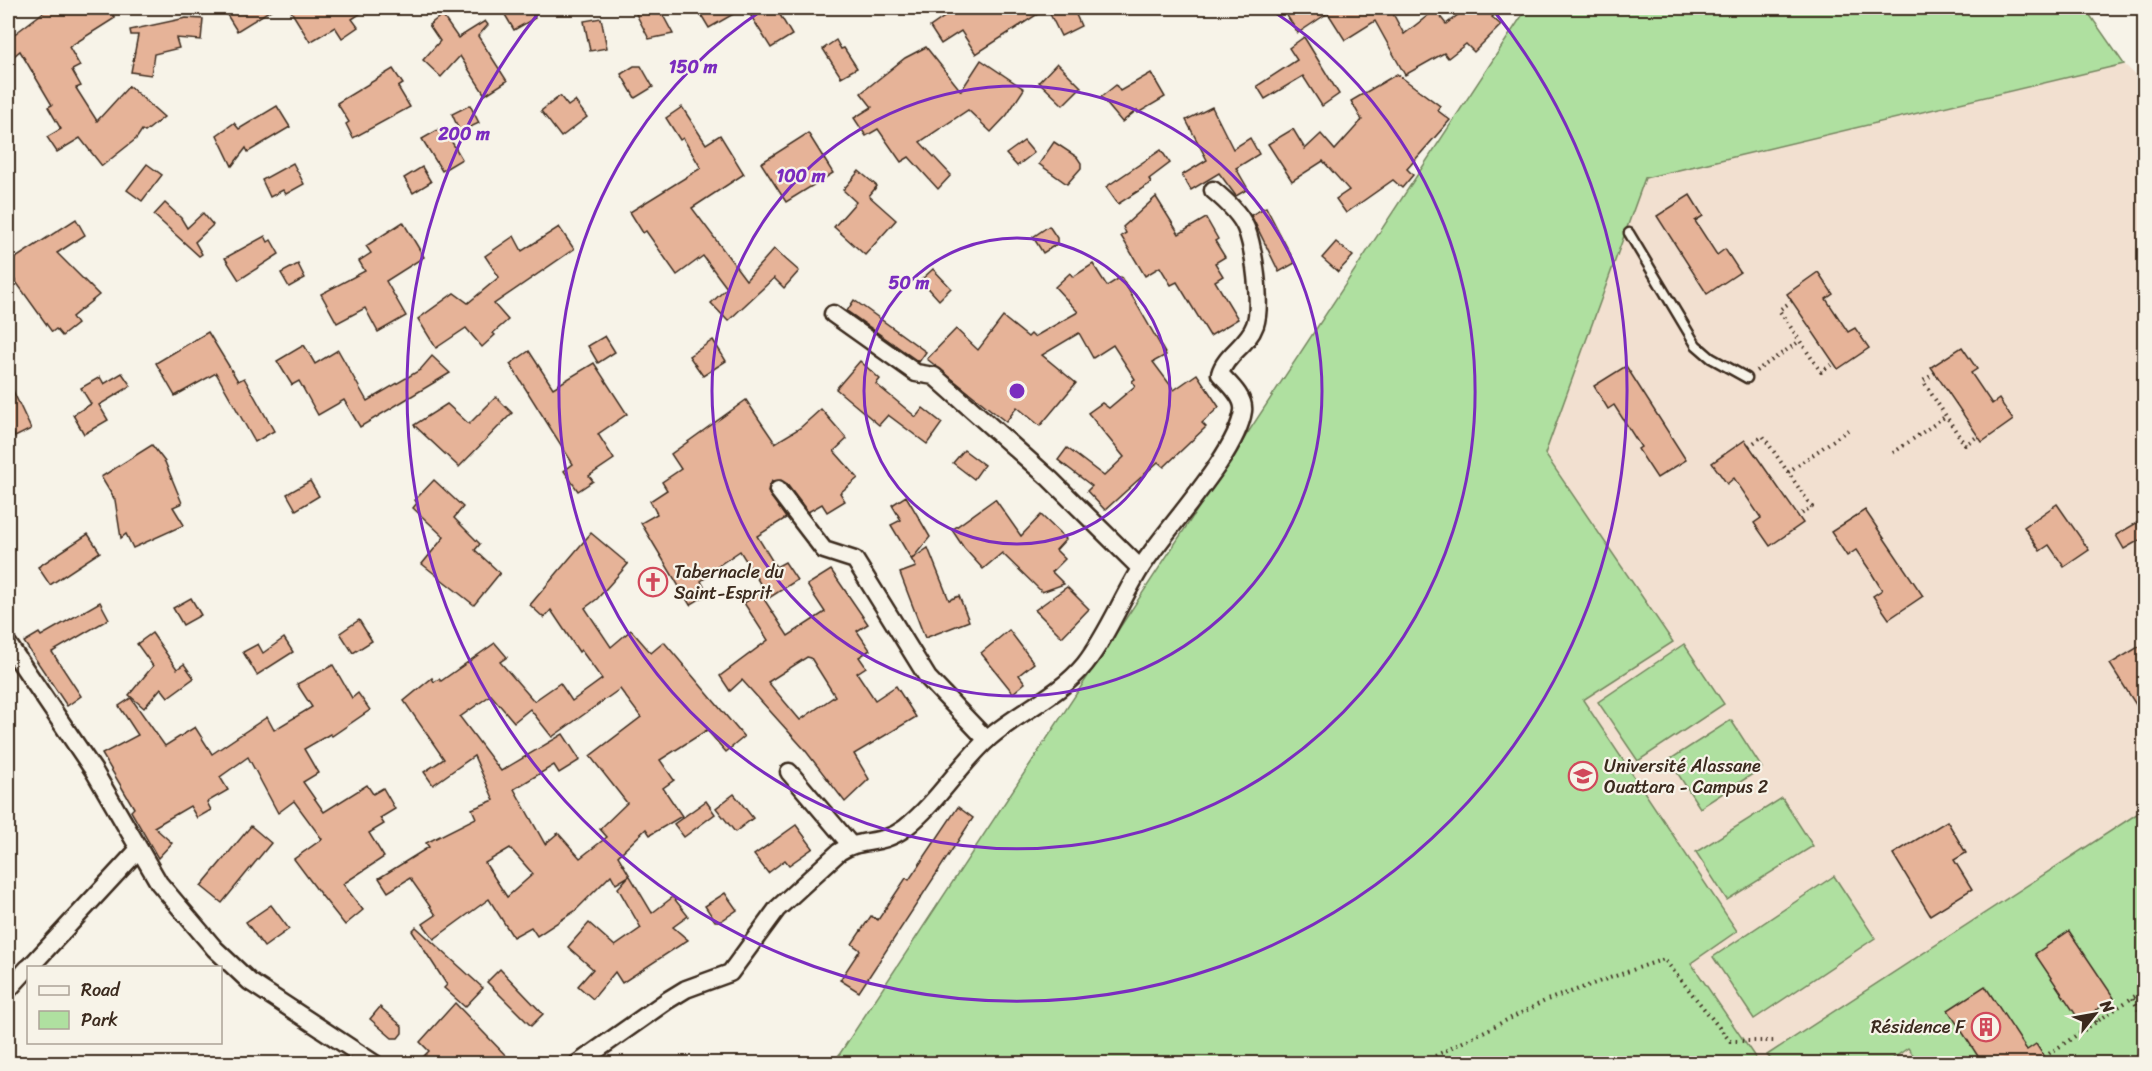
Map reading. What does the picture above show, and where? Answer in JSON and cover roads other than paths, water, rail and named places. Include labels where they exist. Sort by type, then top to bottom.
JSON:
[{"type":"street","points":[[576,1064],[686,989],[730,973],[777,909],[850,844],[884,841],[906,827],[947,788],[987,740],[1014,719],[1048,698],[1086,662],[1140,568],[1205,481],[1237,432],[1243,411],[1240,398],[1220,374],[1222,366],[1241,348],[1255,325],[1257,299],[1253,262],[1246,227],[1226,201],[1213,190]]},
{"type":"street","points":[[833,314],[916,373],[934,376],[1050,479],[1140,568]]},
{"type":"street","points":[[778,490],[824,550],[855,560],[928,678],[987,740]]},
{"type":"street","points":[[8,644],[93,771],[159,883],[215,949],[250,982],[375,1064]]},
{"type":"street","points":[[789,772],[850,844]]},
{"type":"street","points":[[31,966],[139,849]]},
{"type":"street","points":[[8,990],[27,970]]},
{"type":"lane","points":[[1629,233],[1696,345],[1711,358],[1747,378]]},
{"type":"place","name":"Tabernacle du Saint-Esprit","points":[[653,582]]},
{"type":"place","name":"Université Alassane Ouattara - Campus 2","points":[[1583,776]]},
{"type":"place","name":"Résidence F","points":[[1986,1027]]}]
